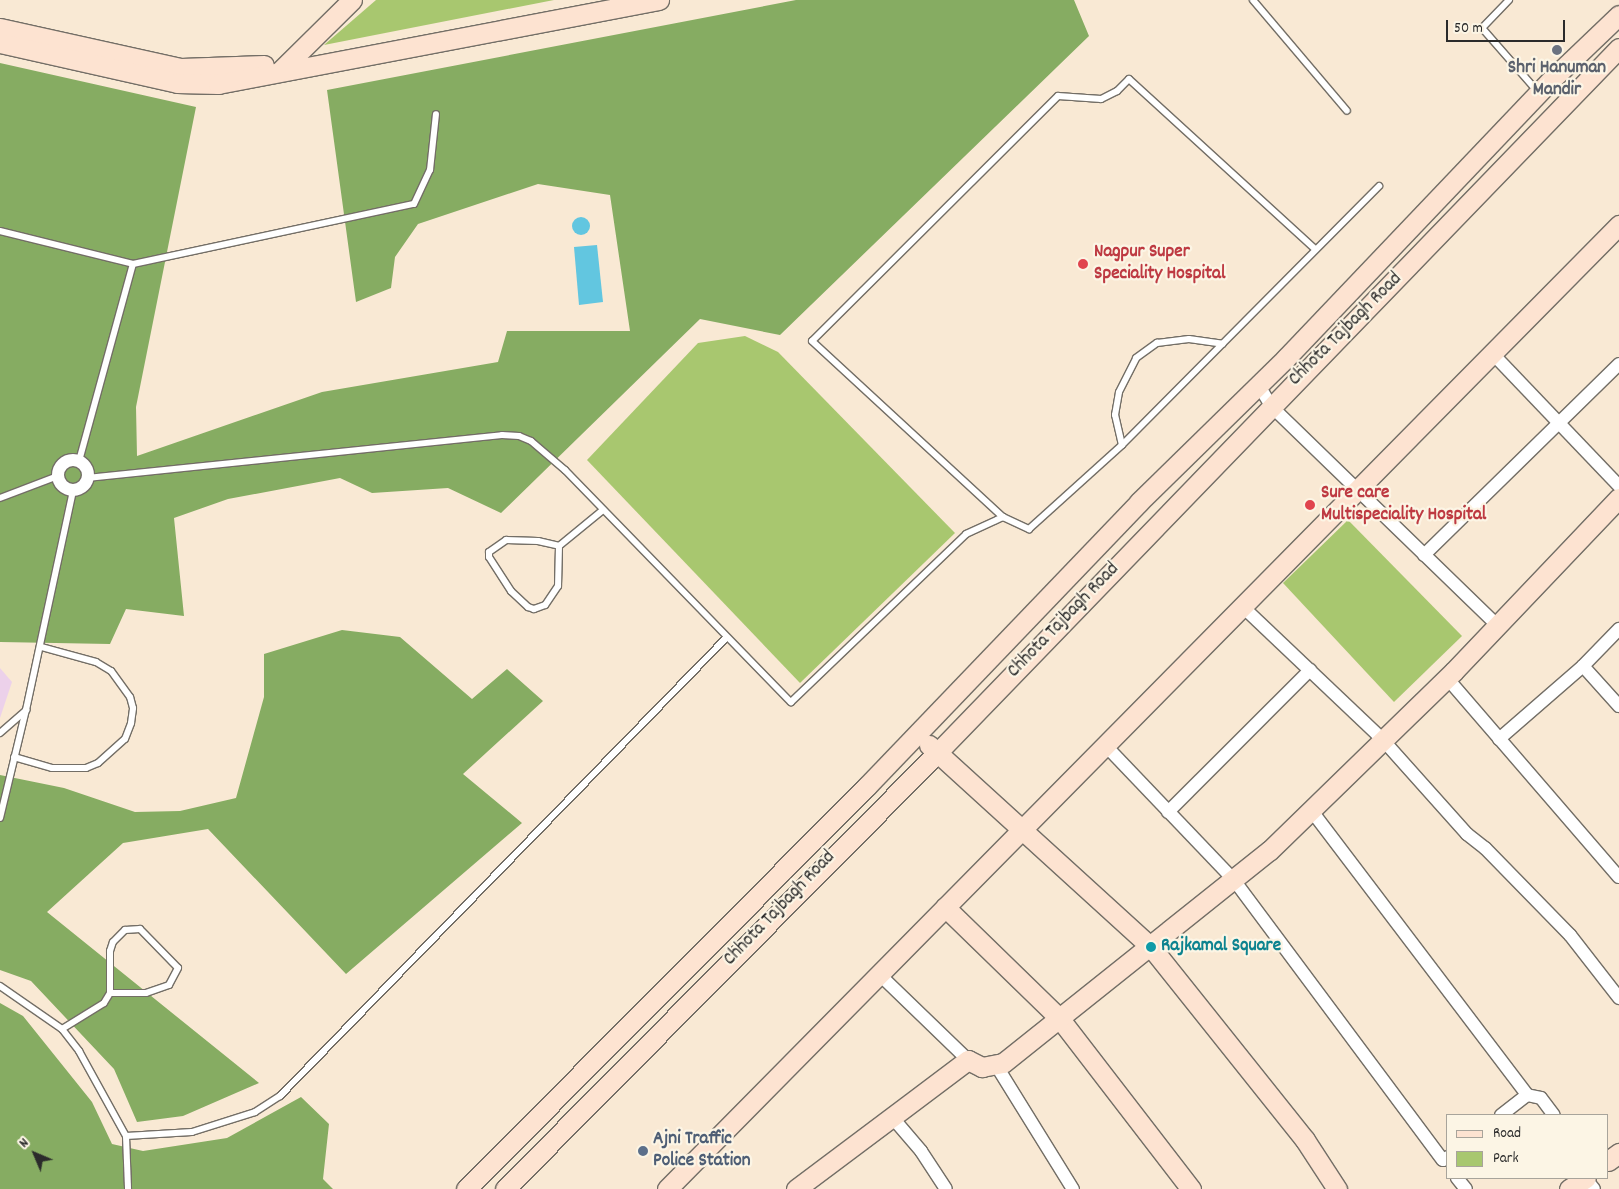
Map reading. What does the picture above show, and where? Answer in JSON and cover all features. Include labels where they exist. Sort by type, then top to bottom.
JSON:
[{"type":"main road","points":[[283,68],[352,0]]},
{"type":"main road","points":[[0,43],[177,83],[218,84],[418,34],[602,0]]},
{"type":"main road","points":[[0,28],[180,68],[283,68],[659,0]]},
{"type":"main road","points":[[466,1189],[917,734],[1139,502],[1258,384],[1539,93],[1619,15]]},
{"type":"main road","name":"Chhota Tajbagh Road","points":[[511,1187],[937,753],[1619,48]]},
{"type":"main road","points":[[667,1189],[1619,225]]},
{"type":"main road","points":[[806,1186],[892,1117],[968,1060],[982,1067],[996,1065],[1060,1019],[1234,880],[1311,810],[1447,678],[1618,498]]},
{"type":"main road","points":[[917,734],[1151,947],[1304,1140],[1337,1189]]},
{"type":"main road","points":[[946,907],[1060,1019],[1191,1189]]},
{"type":"main road","points":[[1569,1189],[1584,1179]]},
{"type":"street","points":[[1492,353],[1559,423],[1618,498]]},
{"type":"street","points":[[1424,555],[1619,364]]},
{"type":"street","points":[[1258,384],[1271,406],[1496,626]]},
{"type":"street","points":[[79,462],[86,468],[87,478],[82,486],[74,490],[65,488],[58,476],[64,463],[79,462]]},
{"type":"street","points":[[1242,606],[1384,740],[1466,834],[1486,848],[1570,935],[1619,998]]},
{"type":"street","points":[[1500,739],[1582,666],[1619,629]]},
{"type":"street","points":[[1582,666],[1619,706]]},
{"type":"street","points":[[1168,812],[1310,670]]},
{"type":"street","points":[[1447,678],[1619,877]]},
{"type":"street","points":[[1105,745],[1234,880],[1446,1161]]},
{"type":"street","points":[[1311,810],[1527,1095],[1541,1098],[1553,1114]]},
{"type":"street","points":[[879,974],[968,1060]]},
{"type":"street","points":[[996,1065],[1073,1189]]},
{"type":"street","points":[[1502,1114],[1527,1095]]},
{"type":"street","points":[[892,1117],[921,1151],[946,1189]]},
{"type":"street","points":[[1458,1179],[1466,1189]]},
{"type":"street","points":[[1586,1179],[1594,1189]]},
{"type":"lane","points":[[1253,0],[1347,111]]},
{"type":"lane","points":[[1509,0],[1482,28],[1539,93]]},
{"type":"lane","points":[[1315,249],[1129,79],[1117,91],[1101,100],[1058,96],[812,341],[1003,517],[1029,529],[1122,445],[1379,186]]},
{"type":"lane","points":[[0,231],[133,264],[414,204],[430,170],[436,114]]},
{"type":"lane","points":[[79,462],[133,264]]},
{"type":"lane","points":[[1122,445],[1115,415],[1118,400],[1136,358],[1157,343],[1189,339],[1223,344]]},
{"type":"lane","points":[[87,478],[502,435],[531,441],[603,510],[726,638],[791,702],[966,534],[1003,517]]},
{"type":"lane","points":[[0,498],[58,476]]},
{"type":"lane","points":[[0,818],[26,710],[74,490]]},
{"type":"lane","points":[[559,546],[546,542],[506,540],[497,544],[489,557],[511,591],[528,607],[534,609],[545,604],[558,586],[559,546],[603,510]]},
{"type":"lane","points":[[126,1136],[192,1132],[216,1127],[255,1112],[280,1096],[726,638]]},
{"type":"lane","points":[[14,756],[52,768],[86,768],[98,763],[125,739],[130,723],[132,708],[130,697],[110,671],[96,662],[40,647]]},
{"type":"lane","points":[[0,733],[26,710]]},
{"type":"lane","points":[[62,1029],[104,1003],[110,993],[110,951],[113,942],[125,930],[140,929],[178,968],[169,985],[146,993],[110,993]]},
{"type":"lane","points":[[0,986],[62,1029],[79,1051],[126,1136],[128,1189]]},
{"type":"shaded area","points":[[0,668],[12,682],[0,718]]},
{"type":"green space","points":[[376,0],[554,0],[324,45]]},
{"type":"green space","points":[[796,0],[1074,0],[1089,36],[780,335],[700,319],[501,513],[448,488],[372,493],[340,478],[228,499],[174,518],[184,616],[126,609],[110,644],[0,642],[0,63],[196,107],[136,407],[137,456],[322,392],[498,362],[507,331],[630,331],[610,195],[538,184],[418,224],[395,257],[391,288],[356,302],[327,90]]},
{"type":"green space","points":[[745,336],[778,352],[955,533],[800,683],[587,460],[698,343]]},
{"type":"green space","points":[[1348,520],[1462,636],[1394,702],[1283,583]]},
{"type":"green space","points":[[342,630],[400,637],[472,699],[507,669],[543,701],[463,774],[522,823],[346,974],[208,829],[123,843],[47,912],[259,1083],[183,1116],[137,1122],[114,1069],[31,981],[0,970],[0,775],[64,788],[135,812],[180,811],[236,798],[264,697],[264,654]]},
{"type":"green space","points":[[0,1003],[23,1016],[92,1102],[112,1144],[143,1151],[227,1138],[301,1097],[329,1124],[323,1179],[333,1189],[0,1189]]},
{"type":"water","points":[[581,217],[587,220],[590,226],[587,232],[581,235],[575,232],[572,226],[575,220]]},
{"type":"water","points":[[597,245],[603,302],[579,305],[574,247]]},
{"type":"place","name":"Shri Hanuman Mandir","points":[[1557,50]]},
{"type":"place","name":"Nagpur Super Speciality Hospital","points":[[1083,264]]},
{"type":"place","name":"Sure care Multispeciality Hospital","points":[[1310,505]]},
{"type":"place","name":"Rajkamal Square","points":[[1151,947]]},
{"type":"place","name":"Ajni Traffic Police Station","points":[[643,1151]]}]
